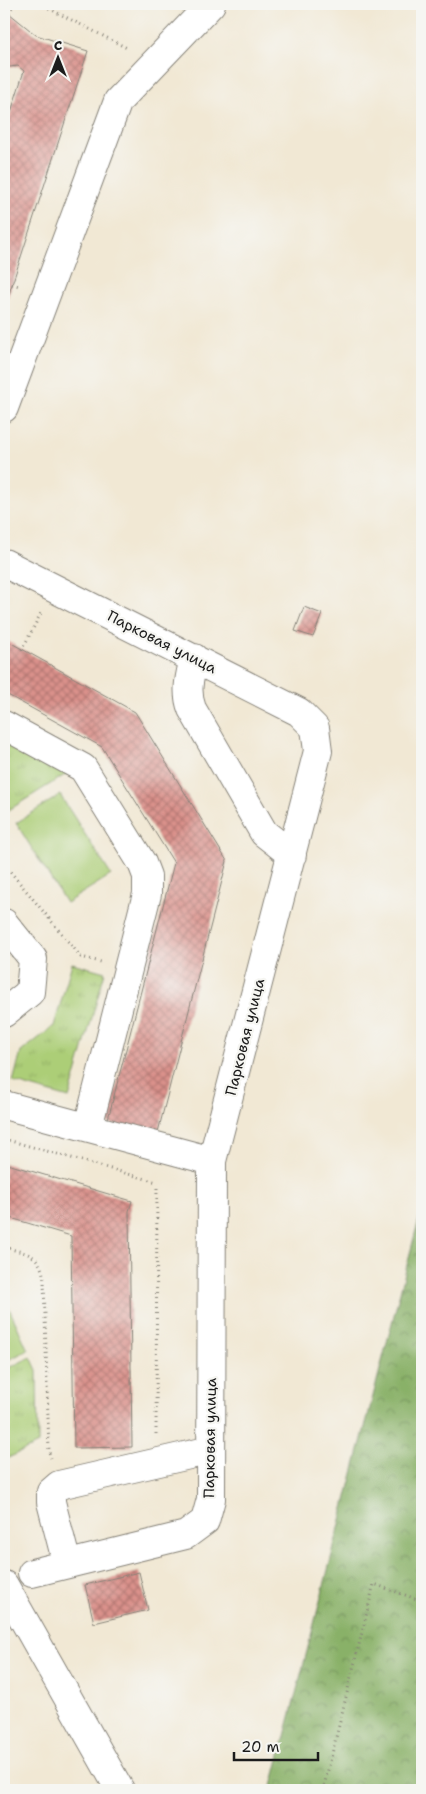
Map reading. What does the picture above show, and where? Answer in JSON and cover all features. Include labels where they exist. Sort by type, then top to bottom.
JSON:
[{"type":"street","points":[[4,408],[118,101],[211,4]]},
{"type":"street","name":"Парковая улица","points":[[4,563],[299,712],[315,728],[318,751],[212,1161],[211,1499],[205,1522],[186,1535],[32,1573]]},
{"type":"street","points":[[194,658],[188,688],[188,699],[192,709],[264,833],[292,854]]},
{"type":"street","points":[[4,725],[83,768],[142,863],[147,876],[147,894],[88,1127]]},
{"type":"street","points":[[4,923],[33,959],[30,992],[4,1013]]},
{"type":"street","points":[[4,1105],[212,1161]]},
{"type":"street","points":[[67,1564],[51,1502],[51,1492],[60,1485],[211,1450]]},
{"type":"street","points":[[4,1585],[120,1790]]},
{"type":"path","points":[[8,12],[15,4]]},
{"type":"path","points":[[40,4],[156,62]]},
{"type":"path","points":[[22,650],[54,588]]},
{"type":"path","points":[[4,864],[81,957],[128,970]]},
{"type":"path","points":[[4,1139],[157,1182],[156,1462]]},
{"type":"path","points":[[4,1247],[33,1256],[42,1266],[49,1452],[60,1485]]},
{"type":"path","points":[[323,1790],[374,1584],[422,1600]]},
{"type":"green space","points":[[4,735],[68,773],[4,813]]},
{"type":"green space","points":[[60,795],[111,875],[66,903],[16,823]]},
{"type":"green space","points":[[72,963],[105,972],[69,1098],[13,1082],[21,1052],[54,1026]]},
{"type":"green space","points":[[422,1207],[422,1790],[271,1790]]},
{"type":"green space","points":[[4,1297],[28,1350],[4,1362]]},
{"type":"green space","points":[[31,1357],[37,1370],[38,1444],[6,1459],[4,1455],[4,1370]]},
{"type":"building","points":[[4,9],[36,35],[88,51],[4,309],[4,134],[24,71],[18,66],[10,67],[4,62]]},
{"type":"building","points":[[304,607],[322,614],[313,637],[295,631]]},
{"type":"building","points":[[4,639],[135,712],[227,861],[157,1136],[107,1123],[174,863],[102,747],[4,693]]},
{"type":"building","points":[[4,1163],[132,1201],[129,1211],[132,1447],[74,1448],[71,1236],[4,1216]]},
{"type":"building","points":[[139,1572],[148,1610],[94,1623],[85,1585]]}]
